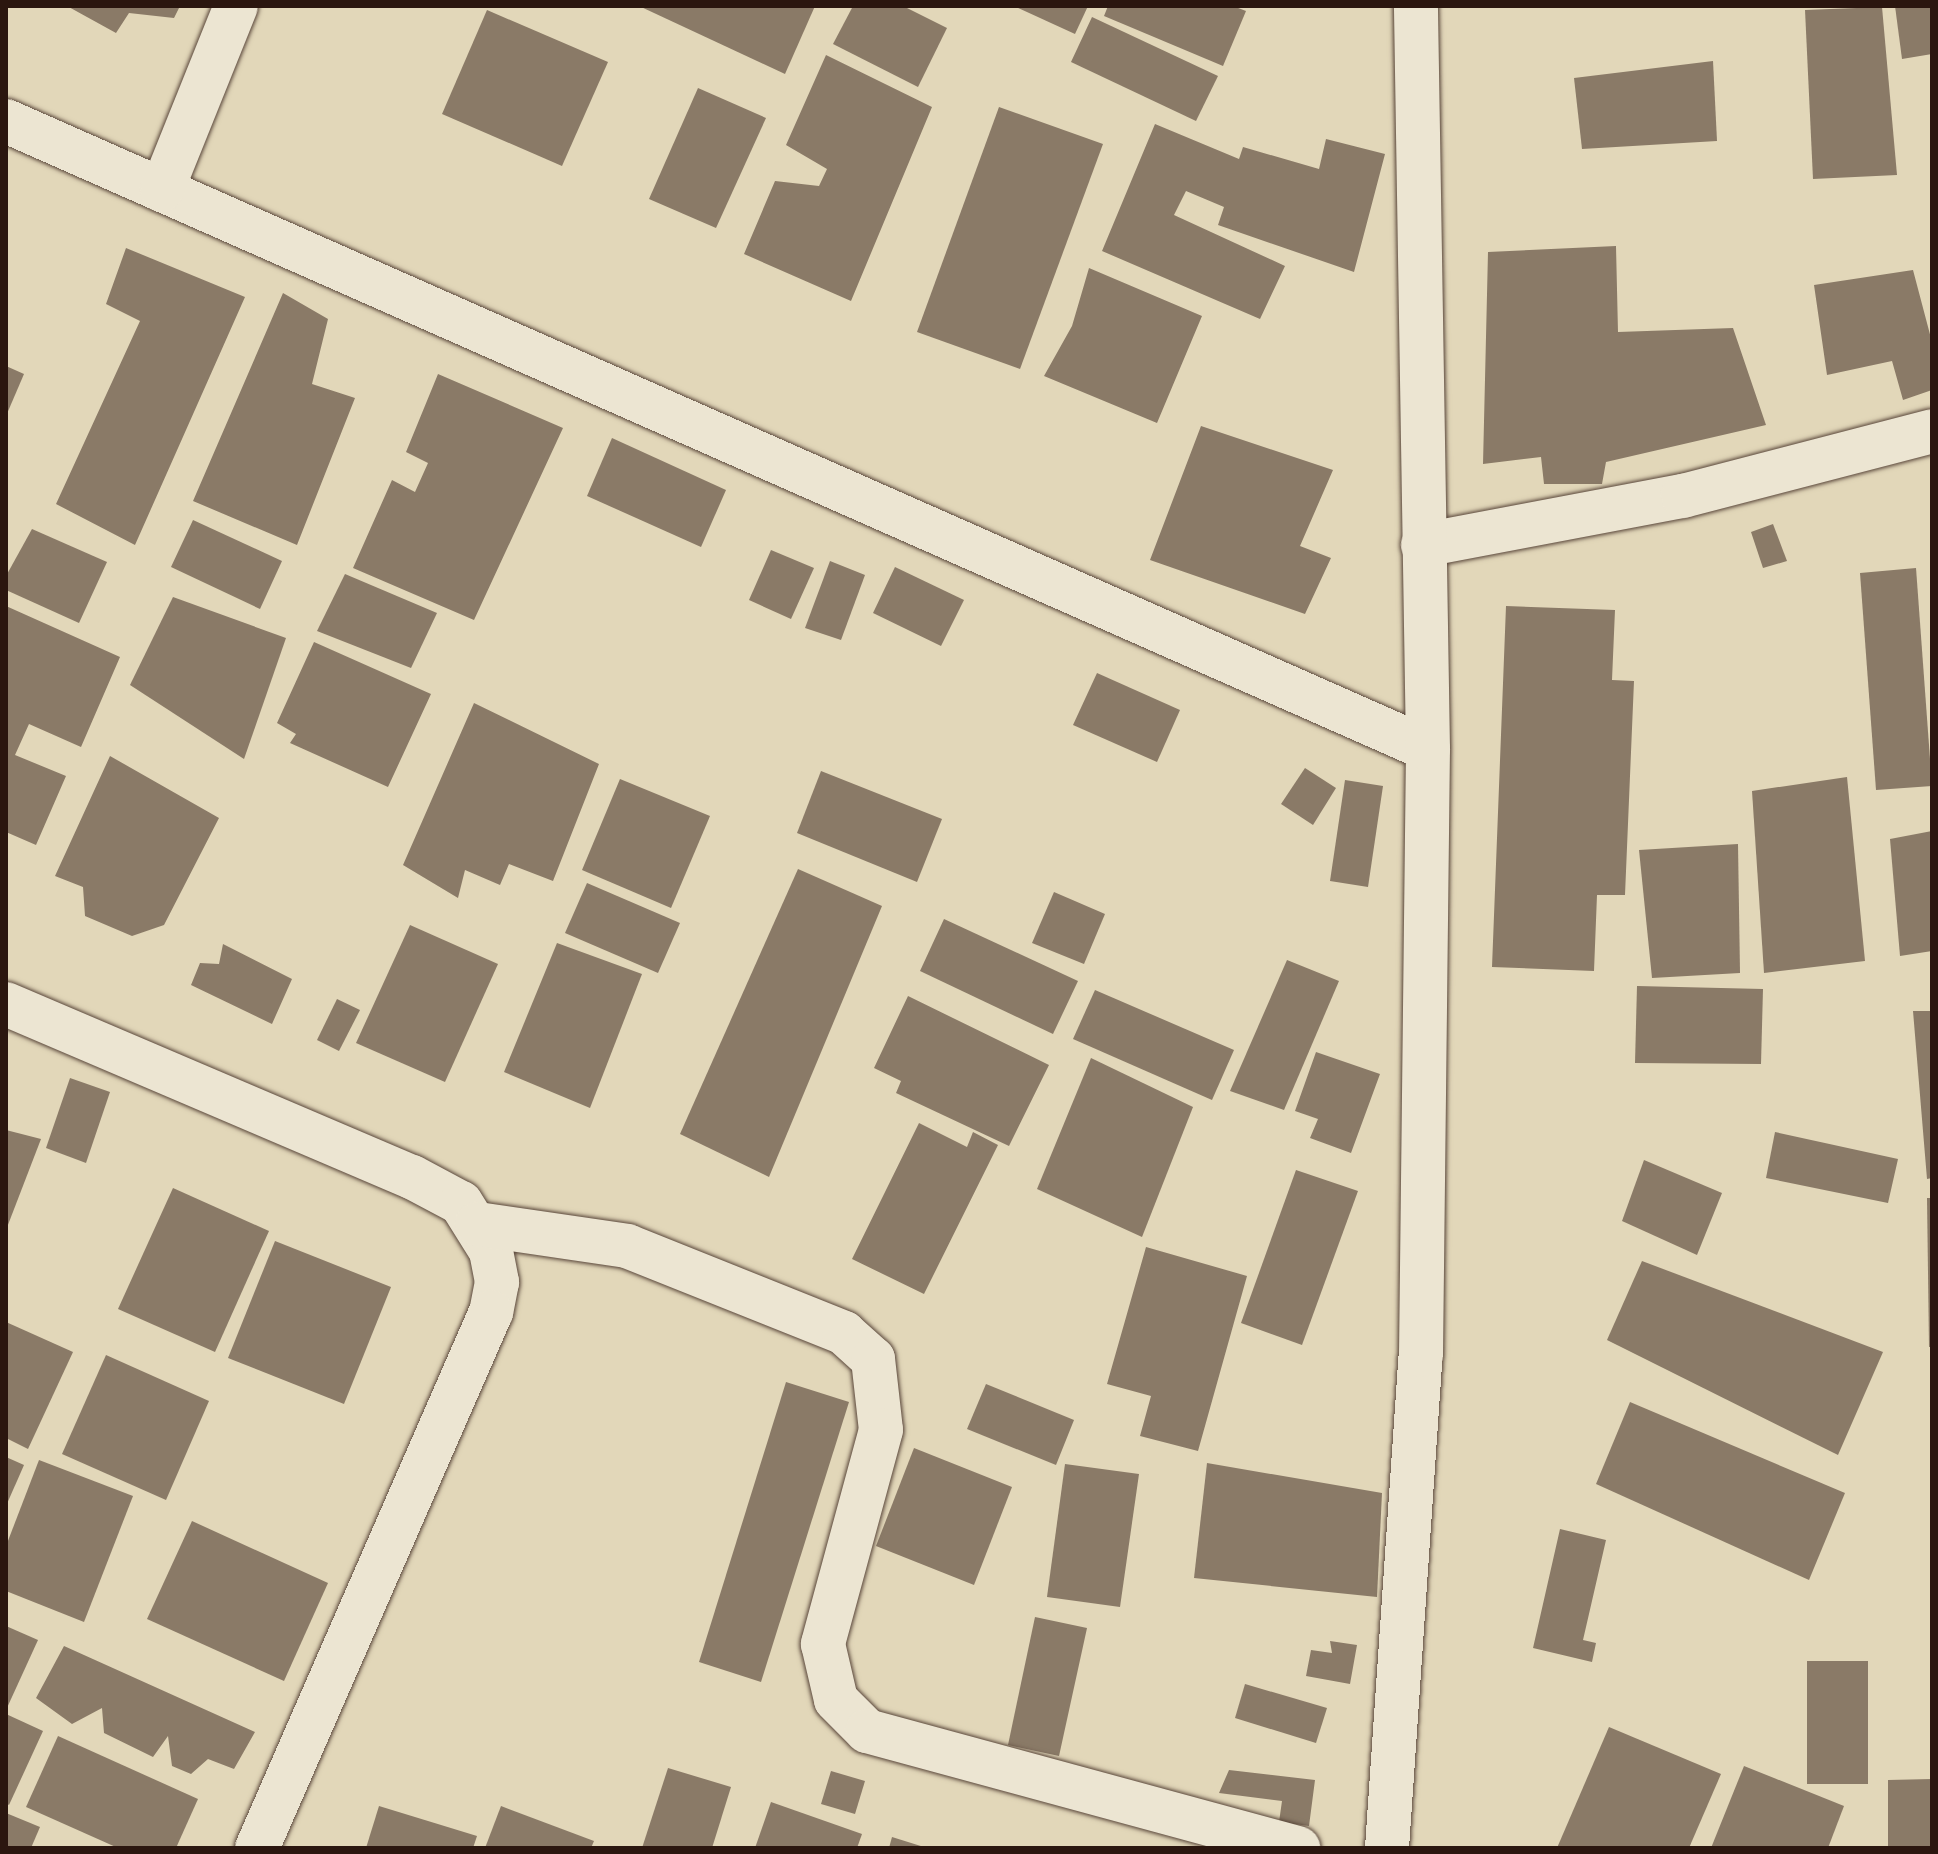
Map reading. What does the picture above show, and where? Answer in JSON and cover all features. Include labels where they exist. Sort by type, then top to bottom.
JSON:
[{"type":"street","points":[[162,190],[236,6]]},
{"type":"street","points":[[1387,1848],[1421,1355],[1428,749],[1416,6]]},
{"type":"street","points":[[6,121],[1428,749]]},
{"type":"street","points":[[1423,545],[1683,496],[1932,431]]},
{"type":"street","points":[[6,1004],[412,1177],[461,1203],[477,1224],[497,1282],[491,1312],[257,1848]]},
{"type":"street","points":[[477,1224],[627,1246],[844,1333],[873,1359],[881,1430],[823,1644],[836,1700],[867,1731],[1298,1848]]},
{"type":"building","points":[[67,6],[180,6],[174,18],[129,13],[116,33]]},
{"type":"building","points":[[639,6],[815,6],[785,74]]},
{"type":"building","points":[[853,6],[903,6],[947,28],[918,87],[833,44]]},
{"type":"building","points":[[1014,6],[1088,6],[1075,34]]},
{"type":"building","points":[[1108,6],[1233,6],[1246,11],[1223,66],[1104,16]]},
{"type":"building","points":[[1895,6],[1932,6],[1932,54],[1902,59]]},
{"type":"building","points":[[1882,7],[1897,175],[1813,179],[1805,10]]},
{"type":"building","points":[[487,10],[608,62],[562,166],[442,114]]},
{"type":"building","points":[[1092,17],[1218,76],[1196,121],[1071,62]]},
{"type":"building","points":[[826,55],[932,107],[851,301],[744,254],[775,181],[819,186],[827,169],[786,145]]},
{"type":"building","points":[[1713,61],[1717,141],[1582,149],[1574,78]]},
{"type":"building","points":[[698,88],[766,118],[716,228],[649,199]]},
{"type":"building","points":[[999,107],[1103,144],[1020,369],[917,332]]},
{"type":"building","points":[[1155,124],[1239,159],[1243,147],[1319,169],[1326,139],[1385,154],[1354,272],[1218,225],[1224,207],[1186,191],[1174,215],[1285,266],[1260,319],[1102,251]]},
{"type":"building","points":[[1616,246],[1618,332],[1733,328],[1766,425],[1606,462],[1602,484],[1544,484],[1541,457],[1483,464],[1488,252]]},
{"type":"building","points":[[126,248],[245,297],[135,545],[56,504],[140,321],[106,304]]},
{"type":"building","points":[[1089,268],[1202,316],[1157,423],[1044,376],[1072,326]]},
{"type":"building","points":[[1913,270],[1932,342],[1932,390],[1903,400],[1892,361],[1827,375],[1814,285]]},
{"type":"building","points":[[283,293],[328,319],[312,384],[355,398],[297,545],[193,501]]},
{"type":"building","points":[[6,366],[24,374],[6,416]]},
{"type":"building","points":[[438,374],[563,428],[474,620],[353,568],[392,480],[415,492],[428,463],[406,452]]},
{"type":"building","points":[[1201,426],[1333,470],[1300,546],[1331,558],[1305,614],[1150,560]]},
{"type":"building","points":[[612,438],[726,490],[701,547],[587,496]]},
{"type":"building","points":[[193,520],[282,561],[260,609],[171,567]]},
{"type":"building","points":[[1773,524],[1787,561],[1763,568],[1751,532]]},
{"type":"building","points":[[32,529],[107,562],[79,623],[6,590],[6,576]]},
{"type":"building","points":[[771,550],[814,568],[791,619],[749,600]]},
{"type":"building","points":[[830,561],[865,575],[841,640],[805,628]]},
{"type":"building","points":[[895,567],[964,600],[941,646],[873,613]]},
{"type":"building","points":[[1916,568],[1932,786],[1876,790],[1860,573]]},
{"type":"building","points":[[345,574],[437,613],[411,668],[317,631]]},
{"type":"building","points":[[173,597],[286,638],[244,759],[130,685]]},
{"type":"building","points":[[6,606],[120,657],[81,747],[29,724],[15,755],[66,776],[36,845],[6,832]]},
{"type":"building","points":[[1506,606],[1615,610],[1612,680],[1634,681],[1625,895],[1597,895],[1594,971],[1492,967]]},
{"type":"building","points":[[314,642],[431,694],[388,787],[290,743],[296,734],[277,723]]},
{"type":"building","points":[[1097,673],[1180,710],[1157,762],[1073,725]]},
{"type":"building","points":[[474,703],[599,764],[553,881],[509,864],[500,885],[465,870],[458,898],[403,865]]},
{"type":"building","points":[[110,756],[219,818],[164,925],[132,936],[85,916],[83,887],[55,876]]},
{"type":"building","points":[[1305,768],[1336,788],[1313,825],[1281,804]]},
{"type":"building","points":[[821,771],[942,819],[917,882],[797,833]]},
{"type":"building","points":[[1847,777],[1865,961],[1764,973],[1752,791]]},
{"type":"building","points":[[620,779],[710,816],[671,908],[582,870]]},
{"type":"building","points":[[1345,780],[1383,786],[1368,887],[1330,881]]},
{"type":"building","points":[[1932,831],[1932,951],[1900,956],[1890,839]]},
{"type":"building","points":[[1738,844],[1740,973],[1652,978],[1639,850]]},
{"type":"building","points":[[798,869],[882,906],[769,1177],[680,1134]]},
{"type":"building","points":[[587,883],[680,923],[658,973],[565,933]]},
{"type":"building","points":[[1054,892],[1105,914],[1084,964],[1032,943]]},
{"type":"building","points":[[944,919],[1078,981],[1053,1034],[920,971]]},
{"type":"building","points":[[410,925],[498,964],[445,1082],[356,1043]]},
{"type":"building","points":[[557,943],[642,974],[590,1108],[504,1072]]},
{"type":"building","points":[[223,944],[292,979],[272,1024],[191,985],[200,963],[219,964]]},
{"type":"building","points":[[1287,960],[1339,981],[1284,1110],[1230,1091]]},
{"type":"building","points":[[1637,986],[1763,989],[1761,1064],[1635,1063]]},
{"type":"building","points":[[1095,990],[1234,1050],[1212,1100],[1073,1039]]},
{"type":"building","points":[[908,996],[1049,1065],[1009,1146],[896,1093],[901,1081],[874,1068]]},
{"type":"building","points":[[337,999],[360,1010],[339,1051],[317,1040]]},
{"type":"building","points":[[1913,1011],[1932,1011],[1932,1178],[1927,1179]]},
{"type":"building","points":[[1316,1052],[1380,1074],[1351,1153],[1310,1138],[1318,1119],[1295,1111]]},
{"type":"building","points":[[1091,1058],[1193,1107],[1142,1237],[1037,1189]]},
{"type":"building","points":[[70,1078],[110,1092],[86,1163],[46,1148]]},
{"type":"building","points":[[919,1123],[967,1147],[973,1132],[998,1145],[924,1294],[852,1259]]},
{"type":"building","points":[[6,1130],[41,1139],[6,1230]]},
{"type":"building","points":[[1775,1132],[1898,1159],[1888,1203],[1766,1178]]},
{"type":"building","points":[[1644,1160],[1722,1193],[1697,1255],[1622,1221]]},
{"type":"building","points":[[1296,1170],[1358,1191],[1302,1345],[1241,1323]]},
{"type":"building","points":[[173,1188],[269,1231],[215,1352],[118,1309]]},
{"type":"building","points":[[1927,1198],[1932,1198],[1932,1347],[1929,1347]]},
{"type":"building","points":[[275,1241],[391,1287],[344,1404],[228,1358]]},
{"type":"building","points":[[1146,1247],[1247,1276],[1198,1451],[1140,1436],[1151,1396],[1107,1384]]},
{"type":"building","points":[[1642,1261],[1883,1352],[1838,1455],[1607,1340]]},
{"type":"building","points":[[6,1322],[73,1352],[28,1449],[6,1438]]},
{"type":"building","points":[[106,1355],[209,1401],[166,1500],[62,1454]]},
{"type":"building","points":[[786,1382],[849,1402],[761,1682],[699,1662]]},
{"type":"building","points":[[986,1384],[1074,1420],[1056,1465],[967,1429]]},
{"type":"building","points":[[1630,1402],[1845,1493],[1809,1580],[1596,1484]]},
{"type":"building","points":[[914,1448],[1012,1487],[974,1585],[876,1546]]},
{"type":"building","points":[[6,1457],[24,1465],[6,1506]]},
{"type":"building","points":[[39,1460],[133,1496],[84,1622],[6,1591],[6,1546]]},
{"type":"building","points":[[1207,1463],[1382,1493],[1377,1597],[1194,1578]]},
{"type":"building","points":[[1065,1464],[1139,1474],[1120,1607],[1047,1597]]},
{"type":"building","points":[[192,1521],[328,1583],[284,1681],[147,1619]]},
{"type":"building","points":[[1560,1529],[1606,1540],[1583,1640],[1596,1643],[1592,1662],[1533,1648]]},
{"type":"building","points":[[1035,1617],[1087,1628],[1059,1756],[1008,1745]]},
{"type":"building","points":[[6,1626],[38,1640],[6,1710]]},
{"type":"building","points":[[1330,1641],[1357,1645],[1350,1684],[1306,1676],[1311,1650],[1332,1653]]},
{"type":"building","points":[[64,1646],[255,1732],[234,1769],[208,1759],[191,1774],[172,1766],[168,1736],[153,1757],[104,1733],[102,1708],[72,1724],[36,1698]]},
{"type":"building","points":[[1807,1661],[1868,1661],[1868,1784],[1807,1784]]},
{"type":"building","points":[[1245,1684],[1327,1708],[1316,1743],[1235,1718]]},
{"type":"building","points":[[6,1714],[43,1731],[9,1805],[6,1803]]},
{"type":"building","points":[[1609,1727],[1721,1774],[1689,1848],[1557,1848]]},
{"type":"building","points":[[58,1736],[198,1799],[176,1848],[118,1848],[26,1807]]},
{"type":"building","points":[[1744,1766],[1844,1806],[1828,1848],[1711,1848]]},
{"type":"building","points":[[668,1768],[731,1787],[712,1848],[642,1848]]},
{"type":"building","points":[[1229,1770],[1315,1780],[1309,1826],[1279,1822],[1282,1801],[1219,1793]]},
{"type":"building","points":[[831,1771],[865,1781],[855,1814],[821,1804]]},
{"type":"building","points":[[1932,1779],[1932,1848],[1888,1848],[1888,1780]]},
{"type":"building","points":[[771,1802],[862,1834],[857,1848],[755,1848]]},
{"type":"building","points":[[379,1806],[477,1836],[473,1848],[366,1848]]},
{"type":"building","points":[[501,1806],[594,1841],[591,1848],[485,1848]]},
{"type":"building","points":[[6,1813],[40,1827],[31,1848],[6,1848]]},
{"type":"building","points":[[892,1837],[924,1847],[924,1848],[889,1848]]}]
